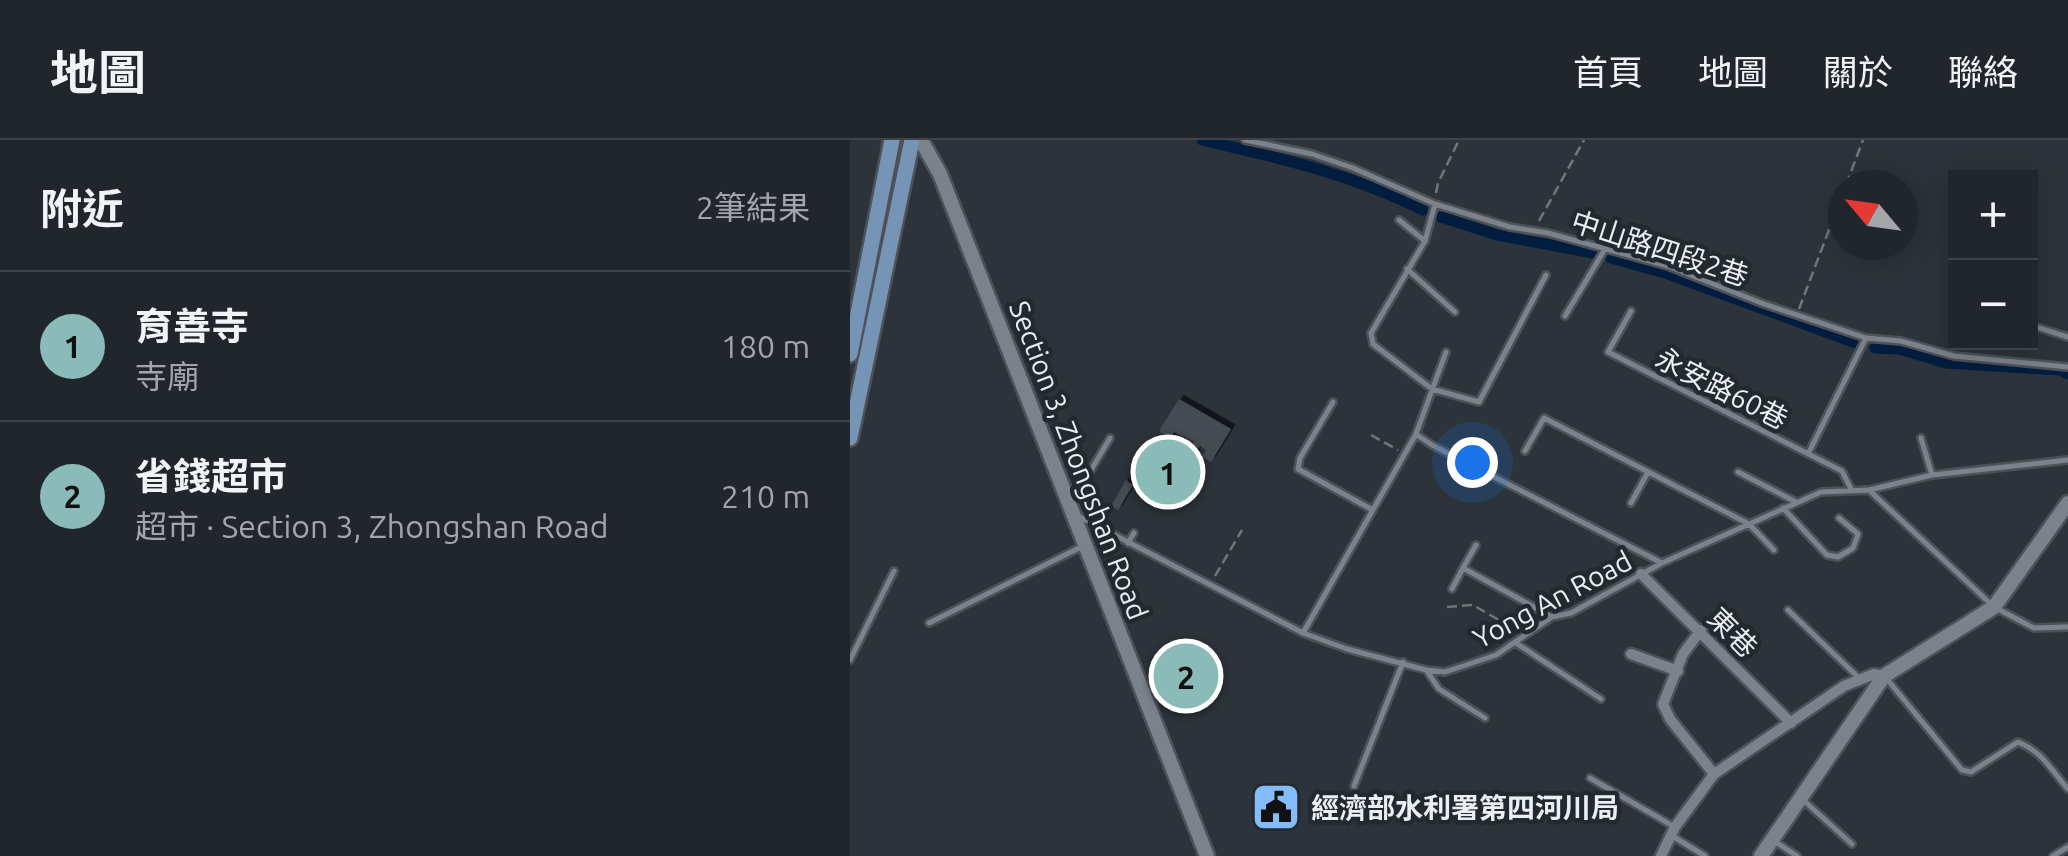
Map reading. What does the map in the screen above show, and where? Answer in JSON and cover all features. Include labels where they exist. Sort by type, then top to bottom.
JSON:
[{"type":"main road","points":[[850,354],[892,140]]},
{"type":"main road","points":[[850,438],[912,140]]},
{"type":"street","name":"Section 3, Zhongshan Road","points":[[921,140],[940,174],[1207,856]]},
{"type":"street","points":[[1761,856],[1884,676],[1994,607],[2068,503]]},
{"type":"street","name":"東巷","points":[[1640,574],[1792,724]]},
{"type":"street","points":[[1700,630],[1683,654],[1664,704],[1670,719],[1714,774]]},
{"type":"street","points":[[1631,654],[1678,671]]},
{"type":"street","points":[[1661,856],[1673,831],[1714,774],[1859,678],[1884,676]]},
{"type":"lane","name":"中山路四段2巷","points":[[1245,140],[1312,154],[1435,204],[1668,266],[1866,338],[1901,341],[1954,356],[2068,366]]},
{"type":"lane","points":[[1435,204],[1425,241],[1371,333],[1374,344],[1432,389],[1480,402],[1546,275]]},
{"type":"lane","points":[[1399,220],[1425,241]]},
{"type":"lane","points":[[1566,316],[1605,248]]},
{"type":"lane","points":[[1407,269],[1455,312]]},
{"type":"lane","name":"永安路60巷","points":[[1631,312],[1608,352],[1842,472],[1851,489]]},
{"type":"lane","points":[[2038,328],[2068,337]]},
{"type":"lane","points":[[1808,454],[1866,338]]},
{"type":"lane","points":[[1303,634],[1416,434],[1446,352]]},
{"type":"lane","points":[[1334,402],[1300,458],[1298,469],[1371,509]]},
{"type":"lane","points":[[1526,452],[1544,418],[1749,524],[1774,550]]},
{"type":"lane","points":[[1416,434],[1662,563]]},
{"type":"lane","points":[[1071,510],[1110,438]]},
{"type":"lane","points":[[1921,438],[1932,475]]},
{"type":"lane","name":"Yong An Road","points":[[1071,510],[1303,634],[1347,649],[1445,672],[1496,655],[1552,617],[1571,613],[1662,563],[1821,492],[1870,490],[1932,475],[2068,460]]},
{"type":"lane","points":[[1631,503],[1648,472]]},
{"type":"lane","points":[[1738,472],[1796,502]]},
{"type":"lane","points":[[1870,490],[1994,607],[2034,628],[2068,627]]},
{"type":"lane","points":[[1782,508],[1827,555],[1838,558],[1853,548],[1858,534],[1839,518]]},
{"type":"lane","points":[[1128,542],[1134,533]]},
{"type":"lane","points":[[929,622],[1085,544]]},
{"type":"lane","points":[[1452,589],[1476,544]]},
{"type":"lane","points":[[1463,568],[1552,617]]},
{"type":"lane","points":[[850,660],[894,571]]},
{"type":"lane","points":[[1788,610],[1859,678]]},
{"type":"lane","points":[[1515,642],[1601,699]]},
{"type":"lane","points":[[1354,786],[1403,662]]},
{"type":"lane","points":[[1426,670],[1439,690],[1485,718]]},
{"type":"lane","points":[[1884,676],[1962,770],[1971,772],[2018,742],[2050,764],[2068,789]]},
{"type":"lane","points":[[1590,778],[1705,856]]},
{"type":"lane","points":[[1801,798],[1852,844]]},
{"type":"lane","points":[[1772,840],[1797,856]]},
{"type":"lane","points":[[2053,856],[2068,846]]},
{"type":"path","points":[[1435,204],[1438,183],[1459,140]]},
{"type":"path","points":[[1533,231],[1584,140]]},
{"type":"path","points":[[1852,170],[1863,140]]},
{"type":"path","points":[[1797,315],[1828,233]]},
{"type":"path","points":[[1371,435],[1404,453]]},
{"type":"path","points":[[1209,586],[1242,530]]},
{"type":"path","points":[[1446,608],[1473,605],[1524,634]]},
{"type":"building","points":[[1179,399],[1231,429],[1211,462],[1202,456],[1206,450],[1200,446],[1192,460],[1199,464],[1179,503],[1168,497],[1173,489],[1169,487],[1165,495],[1153,490],[1158,481],[1153,478],[1148,487],[1139,482],[1158,443],[1162,445],[1167,436],[1159,431]],"holes":[[[1174,432],[1194,441],[1185,457],[1167,448]]]},
{"type":"building","points":[[1126,480],[1133,485],[1118,510],[1111,506]]},
{"type":"waterway","points":[[1202,140],[1342,177],[1423,210]]},
{"type":"waterway","points":[[1441,217],[1497,235],[1593,253]]},
{"type":"waterway","points":[[1611,258],[1668,274],[1856,343]]},
{"type":"waterway","points":[[1875,348],[1899,349],[1946,363],[2060,370],[2068,374]]},
{"type":"place","name":"育善寺","points":[[1168,472]]},
{"type":"place","name":"省錢超市","points":[[1186,676]]},
{"type":"place","name":"經濟部水利署第四河川局","points":[[1276,807]]}]
